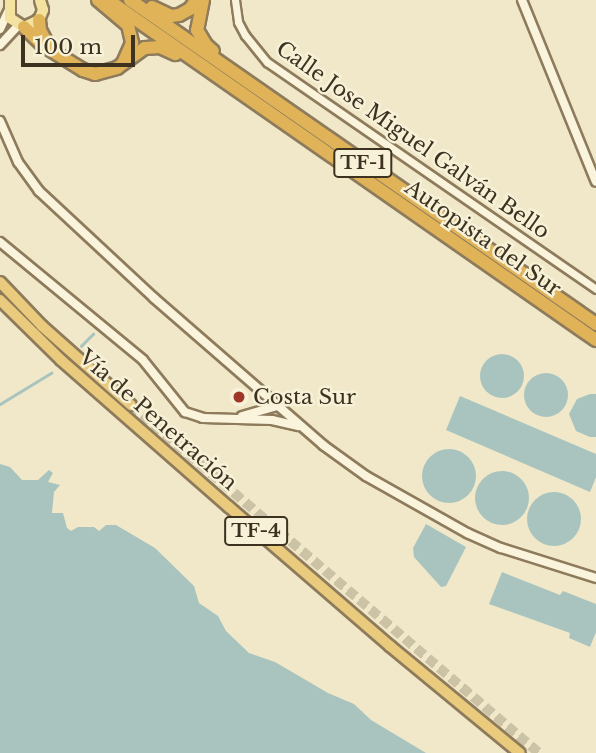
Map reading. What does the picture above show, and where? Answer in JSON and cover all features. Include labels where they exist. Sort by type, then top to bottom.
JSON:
[{"type":"highway","points":[[97,0],[128,25],[132,43],[123,62]]},
{"type":"highway","name":"Autopista del Sur","points":[[108,0],[596,340]]},
{"type":"highway","points":[[131,1],[142,1],[171,16],[185,12],[196,0]]},
{"type":"highway","points":[[203,0],[197,30],[206,45],[221,56],[225,67]]},
{"type":"highway","name":"Autopista del Sur","points":[[131,1],[596,324]]},
{"type":"highway","points":[[39,20],[43,37],[55,51]]},
{"type":"highway","points":[[21,27],[82,71],[95,74],[107,73],[145,48],[160,47],[199,71],[208,70]]},
{"type":"highway","name":"Vía de Penetración","points":[[0,282],[42,326],[131,405]]},
{"type":"highway","name":"Vía de Penetración","points":[[0,300],[47,347],[390,646],[520,753]]},
{"type":"highway","points":[[0,311],[47,347]]},
{"type":"main road","points":[[9,6],[21,27],[39,20],[43,10],[40,0]]},
{"type":"street","name":"Calle Jose Miguel Galván Bello","points":[[235,0],[238,22],[245,36],[267,62],[596,289]]},
{"type":"street","points":[[522,0],[596,182]]},
{"type":"street","points":[[0,29],[9,6]]},
{"type":"street","points":[[0,45],[6,35],[21,27]]},
{"type":"street","points":[[0,121],[18,162],[40,191],[95,245],[258,390],[357,470],[467,533],[501,548],[596,578]]},
{"type":"street","points":[[0,242],[143,360],[181,409],[197,417],[263,419],[302,427]]},
{"type":"street","points":[[253,414],[260,407],[258,390]]},
{"type":"street","points":[[233,418],[277,406]]},
{"type":"street","points":[[263,419],[272,416],[277,406]]},
{"type":"water","points":[[502,354],[517,361],[524,376],[517,391],[502,398],[487,391],[480,376],[487,361]]},
{"type":"water","points":[[546,373],[561,380],[568,395],[561,410],[546,417],[531,410],[524,395],[531,380]]},
{"type":"water","points":[[596,394],[596,437],[576,431],[569,414],[577,399]]},
{"type":"water","points":[[460,396],[596,454],[596,477],[590,492],[446,430]]},
{"type":"water","points":[[449,449],[468,457],[476,476],[468,495],[449,503],[430,495],[422,476],[430,457]]},
{"type":"water","points":[[0,464],[10,467],[22,480],[38,480],[49,470],[53,473],[48,482],[60,485],[54,492],[52,513],[63,513],[67,528],[71,531],[78,527],[94,527],[99,531],[106,525],[116,525],[155,548],[194,586],[199,603],[218,616],[226,631],[249,653],[275,662],[328,693],[354,704],[371,720],[426,753],[0,753]]},
{"type":"water","points":[[502,471],[521,479],[529,498],[521,517],[502,525],[483,517],[475,498],[483,479]]},
{"type":"water","points":[[554,492],[573,500],[581,519],[573,538],[554,546],[535,538],[527,519],[535,500]]},
{"type":"water","points":[[426,524],[466,547],[446,586],[441,587],[414,557],[413,548]]},
{"type":"water","points":[[502,572],[560,595],[563,591],[596,604],[596,632],[590,647],[569,638],[570,633],[489,604]]},
{"type":"waterway","points":[[81,346],[93,334]]},
{"type":"waterway","points":[[0,404],[51,373]]},
{"type":"tunnel","points":[[131,405],[539,753]]},
{"type":"place","name":"Costa Sur","points":[[239,397]]}]
